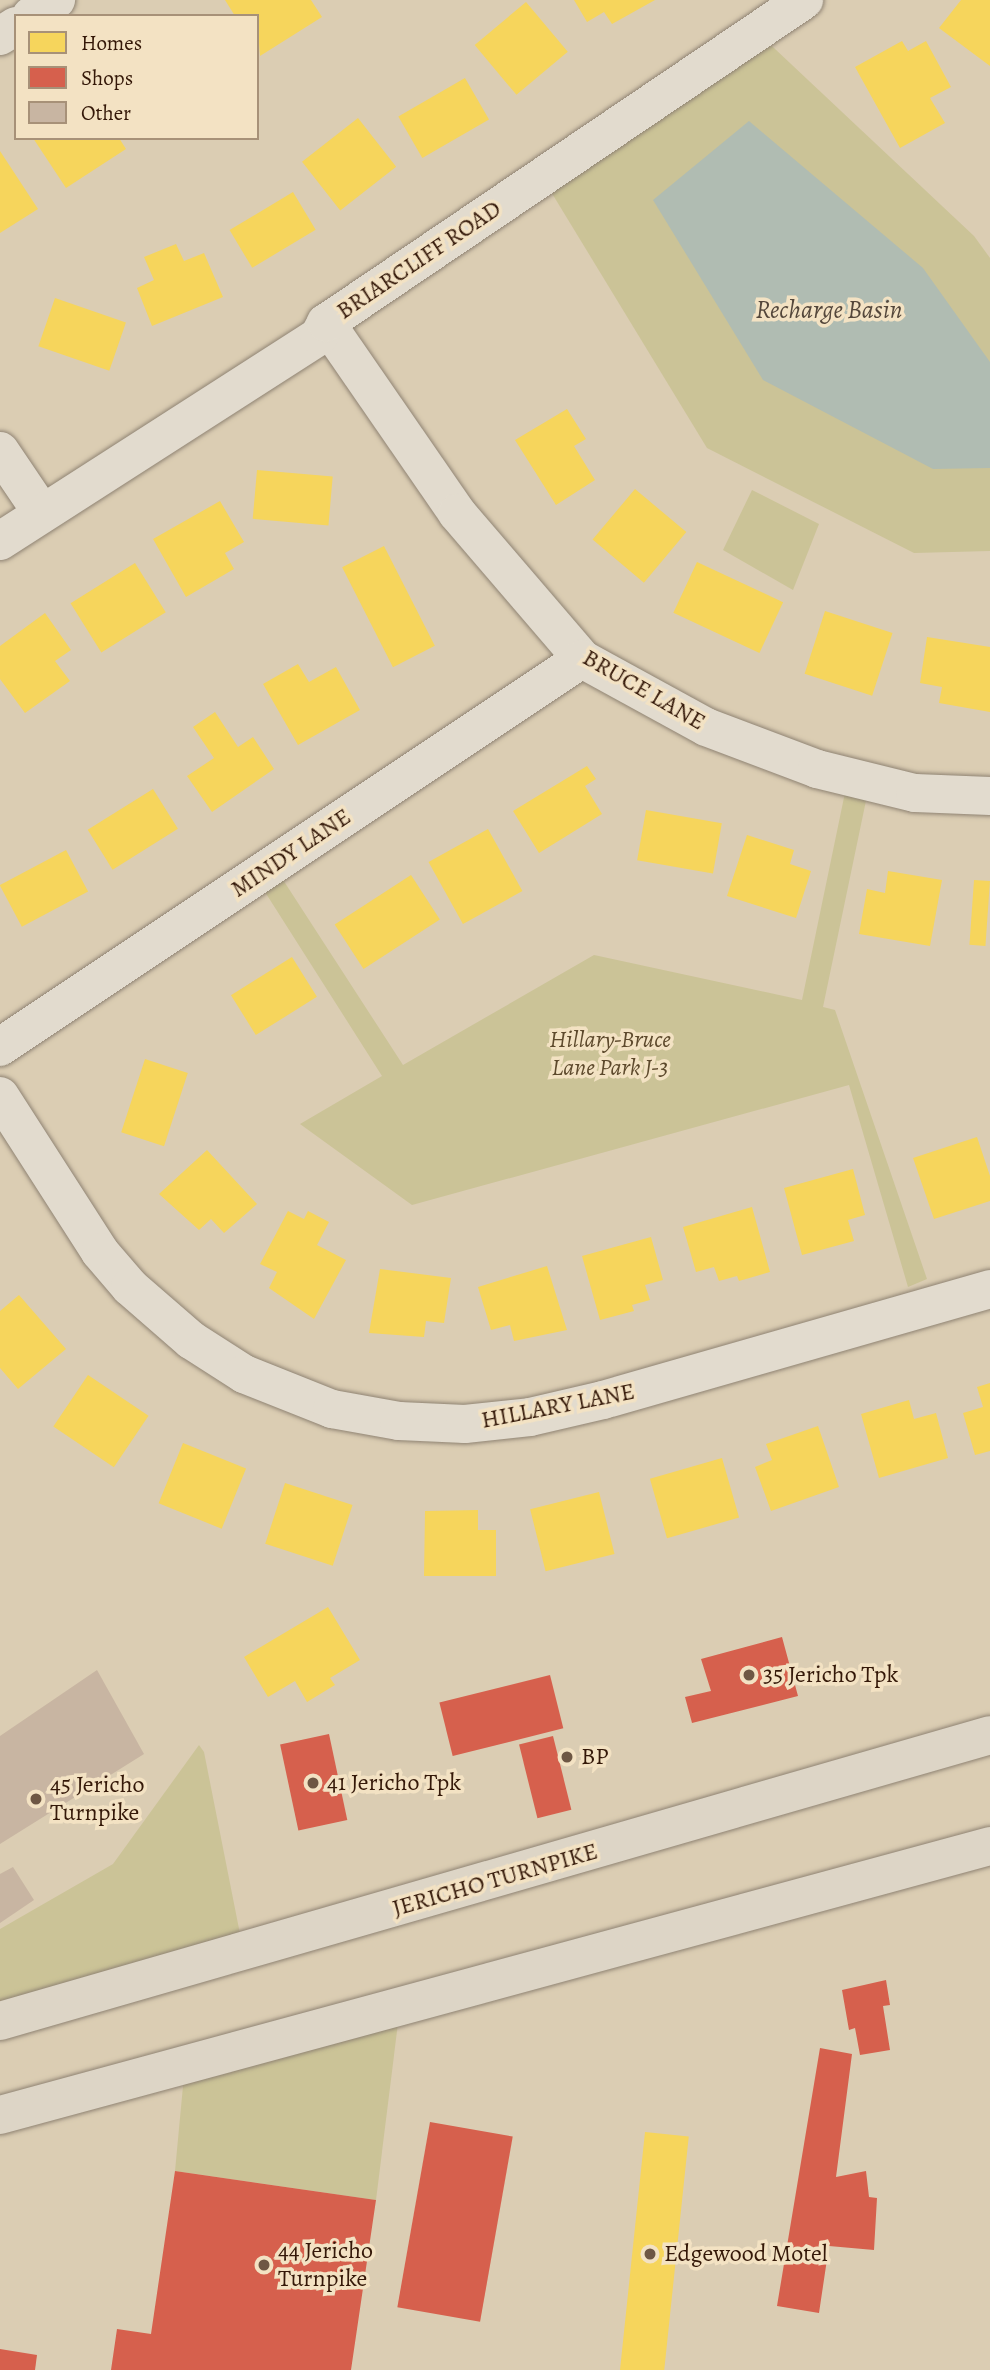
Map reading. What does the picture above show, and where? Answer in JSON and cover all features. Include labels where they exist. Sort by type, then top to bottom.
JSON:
[{"type":"main road","name":"JERICHO TURNPIKE","points":[[0,2021],[244,1954],[990,1735]]},
{"type":"main road","points":[[0,2115],[990,1846]]},
{"type":"street","points":[[34,14],[56,0]]},
{"type":"street","name":"BRIARCLIFF ROAD","points":[[0,541],[318,336],[326,323],[804,0]]},
{"type":"street","name":"BRUCE LANE","points":[[326,323],[457,513],[582,659],[706,727],[817,769],[915,793],[990,796]]},
{"type":"street","points":[[0,451],[42,513]]},
{"type":"street","name":"MINDY LANE","points":[[0,1047],[582,659]]},
{"type":"street","name":"HILLARY LANE","points":[[0,1096],[100,1252],[130,1287],[191,1340],[244,1374],[332,1409],[399,1421],[465,1424],[530,1417],[603,1400],[990,1289]]},
{"type":"green space","points":[[757,32],[974,236],[990,258],[990,551],[914,553],[707,448],[542,177]]},
{"type":"green space","points":[[752,490],[819,524],[793,590],[723,550]]},
{"type":"green space","name":"Hillary-Bruce Lane Park J-3","points":[[847,783],[868,791],[823,1007],[835,1010],[927,1279],[908,1287],[849,1085],[412,1205],[300,1124],[382,1076],[258,881],[276,869],[403,1065],[594,955],[802,1000]]},
{"type":"green space","points":[[199,1745],[204,1752],[244,1954],[0,2021],[0,1929],[113,1864]]},
{"type":"green space","points":[[400,2007],[376,2200],[175,2171],[185,2065]]},
{"type":"water","name":"Recharge Basin","points":[[749,121],[923,268],[990,362],[990,468],[933,469],[763,380],[653,200]]},
{"type":"building: Homes","points":[[225,0],[311,0],[322,17],[260,56],[259,14],[234,14]]},
{"type":"building: Homes","points":[[574,0],[655,0],[612,24],[604,12],[587,22]]},
{"type":"building: Homes","points":[[961,0],[990,0],[990,66],[939,28]]},
{"type":"building: Homes","points":[[526,2],[568,52],[516,95],[475,45]]},
{"type":"building: Homes","points":[[902,41],[908,51],[926,41],[951,87],[930,98],[945,123],[900,148],[855,67]]},
{"type":"building: Homes","points":[[465,78],[489,120],[422,158],[398,116]]},
{"type":"building: Homes","points":[[358,118],[396,167],[340,211],[302,162]]},
{"type":"building: Homes","points":[[34,140],[120,140],[126,149],[66,188]]},
{"type":"building: Homes","points":[[0,151],[38,209],[0,233]]},
{"type":"building: Homes","points":[[293,192],[316,230],[252,268],[230,230]]},
{"type":"building: Homes","points":[[176,244],[184,261],[204,253],[223,297],[152,326],[137,288],[154,280],[144,257]]},
{"type":"building: Homes","points":[[55,298],[126,322],[109,371],[38,346]]},
{"type":"building: Homes","points":[[567,409],[586,439],[574,446],[595,480],[556,505],[515,440]]},
{"type":"building: Homes","points":[[257,470],[333,477],[328,525],[253,519]]},
{"type":"building: Homes","points":[[635,489],[686,532],[644,583],[593,540]]},
{"type":"building: Homes","points":[[220,501],[244,542],[225,553],[234,569],[186,597],[153,539]]},
{"type":"building: Homes","points":[[384,546],[435,646],[393,667],[342,567]]},
{"type":"building: Homes","points":[[697,562],[783,602],[759,653],[673,613]]},
{"type":"building: Homes","points":[[135,563],[166,612],[101,652],[71,603]]},
{"type":"building: Homes","points":[[825,611],[893,633],[872,696],[805,674]]},
{"type":"building: Homes","points":[[45,613],[71,650],[55,661],[70,681],[25,713],[0,679],[0,646]]},
{"type":"building: Homes","points":[[927,637],[990,647],[990,712],[939,703],[942,687],[920,683]]},
{"type":"building: Homes","points":[[298,664],[309,682],[336,667],[360,710],[298,745],[263,684]]},
{"type":"building: Homes","points":[[215,712],[238,747],[253,737],[274,769],[212,812],[187,776],[214,758],[193,727]]},
{"type":"building: Homes","points":[[587,766],[596,779],[585,786],[602,814],[539,853],[513,811]]},
{"type":"building: Homes","points":[[153,789],[178,829],[113,870],[88,830]]},
{"type":"building: Homes","points":[[646,810],[722,823],[713,874],[637,860]]},
{"type":"building: Homes","points":[[488,829],[522,891],[463,924],[429,862]]},
{"type":"building: Homes","points":[[747,835],[794,850],[790,864],[811,871],[796,918],[727,896]]},
{"type":"building: Homes","points":[[66,850],[88,891],[22,927],[0,885]]},
{"type":"building: Homes","points":[[888,871],[942,880],[930,946],[859,934],[867,889],[885,893]]},
{"type":"building: Homes","points":[[411,875],[440,919],[364,969],[335,925]]},
{"type":"building: Homes","points":[[974,880],[990,881],[985,946],[969,945]]},
{"type":"building: Homes","points":[[292,957],[317,997],[256,1035],[231,995]]},
{"type":"building: Homes","points":[[145,1059],[188,1073],[164,1146],[121,1132]]},
{"type":"building: Homes","points":[[977,1137],[990,1176],[990,1201],[934,1219],[913,1158]]},
{"type":"building: Homes","points":[[207,1150],[257,1204],[224,1233],[211,1219],[199,1230],[159,1194]]},
{"type":"building: Homes","points":[[853,1169],[865,1215],[848,1220],[854,1241],[802,1255],[784,1188]]},
{"type":"building: Homes","points":[[752,1207],[770,1272],[739,1281],[737,1276],[719,1281],[714,1267],[696,1272],[683,1227]]},
{"type":"building: Homes","points":[[288,1211],[304,1219],[308,1211],[329,1222],[317,1245],[346,1260],[314,1319],[269,1288],[277,1272],[260,1264]]},
{"type":"building: Homes","points":[[651,1237],[663,1280],[645,1285],[650,1300],[632,1305],[634,1311],[600,1320],[582,1256]]},
{"type":"building: Homes","points":[[547,1266],[567,1330],[514,1341],[510,1325],[491,1330],[478,1287]]},
{"type":"building: Homes","points":[[380,1269],[451,1278],[444,1323],[426,1321],[424,1337],[369,1333]]},
{"type":"building: Homes","points":[[19,1295],[66,1349],[18,1389],[0,1368],[0,1311]]},
{"type":"building: Homes","points":[[88,1375],[149,1416],[114,1467],[53,1426]]},
{"type":"building: Homes","points":[[990,1383],[990,1451],[975,1455],[963,1413],[983,1407],[977,1387]]},
{"type":"building: Homes","points":[[909,1400],[914,1419],[936,1413],[948,1458],[879,1478],[861,1414]]},
{"type":"building: Homes","points":[[818,1426],[839,1487],[771,1511],[755,1467],[772,1460],[766,1444]]},
{"type":"building: Homes","points":[[183,1443],[246,1468],[222,1529],[159,1503]]},
{"type":"building: Homes","points":[[722,1458],[739,1518],[667,1538],[650,1479]]},
{"type":"building: Homes","points":[[285,1483],[353,1505],[333,1566],[265,1544]]},
{"type":"building: Homes","points":[[599,1492],[614,1554],[546,1571],[530,1509]]},
{"type":"building: Homes","points":[[478,1510],[478,1530],[496,1530],[496,1576],[424,1576],[425,1511]]},
{"type":"building: Homes","points":[[328,1607],[360,1660],[330,1678],[335,1685],[307,1702],[295,1681],[268,1697],[244,1657]]},
{"type":"building: Homes","name":"Edgewood Motel","points":[[645,2132],[689,2137],[664,2370],[620,2370]]},
{"type":"building: Shops","name":"35 Jericho Tpk","points":[[782,1637],[798,1696],[692,1723],[685,1697],[711,1691],[701,1659]]},
{"type":"building: Shops","points":[[550,1675],[563,1728],[453,1756],[439,1703]]},
{"type":"building: Shops","name":"41 Jericho Tpk","points":[[329,1734],[347,1820],[298,1830],[280,1744]]},
{"type":"building: Shops","points":[[553,1736],[571,1810],[537,1818],[519,1744]]},
{"type":"building: Shops","points":[[886,1980],[890,2005],[883,2006],[890,2050],[860,2055],[855,2028],[849,2030],[842,1990]]},
{"type":"building: Shops","points":[[820,2048],[852,2054],[836,2177],[866,2171],[869,2197],[877,2198],[874,2250],[829,2246],[819,2313],[777,2306]]},
{"type":"building: Shops","points":[[430,2122],[513,2137],[480,2322],[397,2307]]},
{"type":"building: Shops","name":"44 Jericho Turnpike","points":[[175,2171],[376,2200],[351,2370],[111,2370],[117,2329],[151,2334]]},
{"type":"building: Shops","points":[[0,2349],[37,2355],[35,2370],[0,2370]]},
{"type":"building: Other","name":"45 Jericho Turnpike","points":[[97,1670],[144,1754],[0,1844],[0,1736]]},
{"type":"building: Other","name":"45 Jericho Turnpike","points":[[13,1867],[34,1900],[0,1923],[0,1874]]},
{"type":"place","name":"35 Jericho Tpk","points":[[749,1675]]},
{"type":"place","name":"BP","points":[[567,1757]]},
{"type":"place","name":"41 Jericho Tpk","points":[[313,1783]]},
{"type":"place","name":"45 Jericho Turnpike","points":[[36,1799]]},
{"type":"place","name":"Edgewood Motel","points":[[650,2254]]},
{"type":"place","name":"44 Jericho Turnpike","points":[[264,2265]]}]
